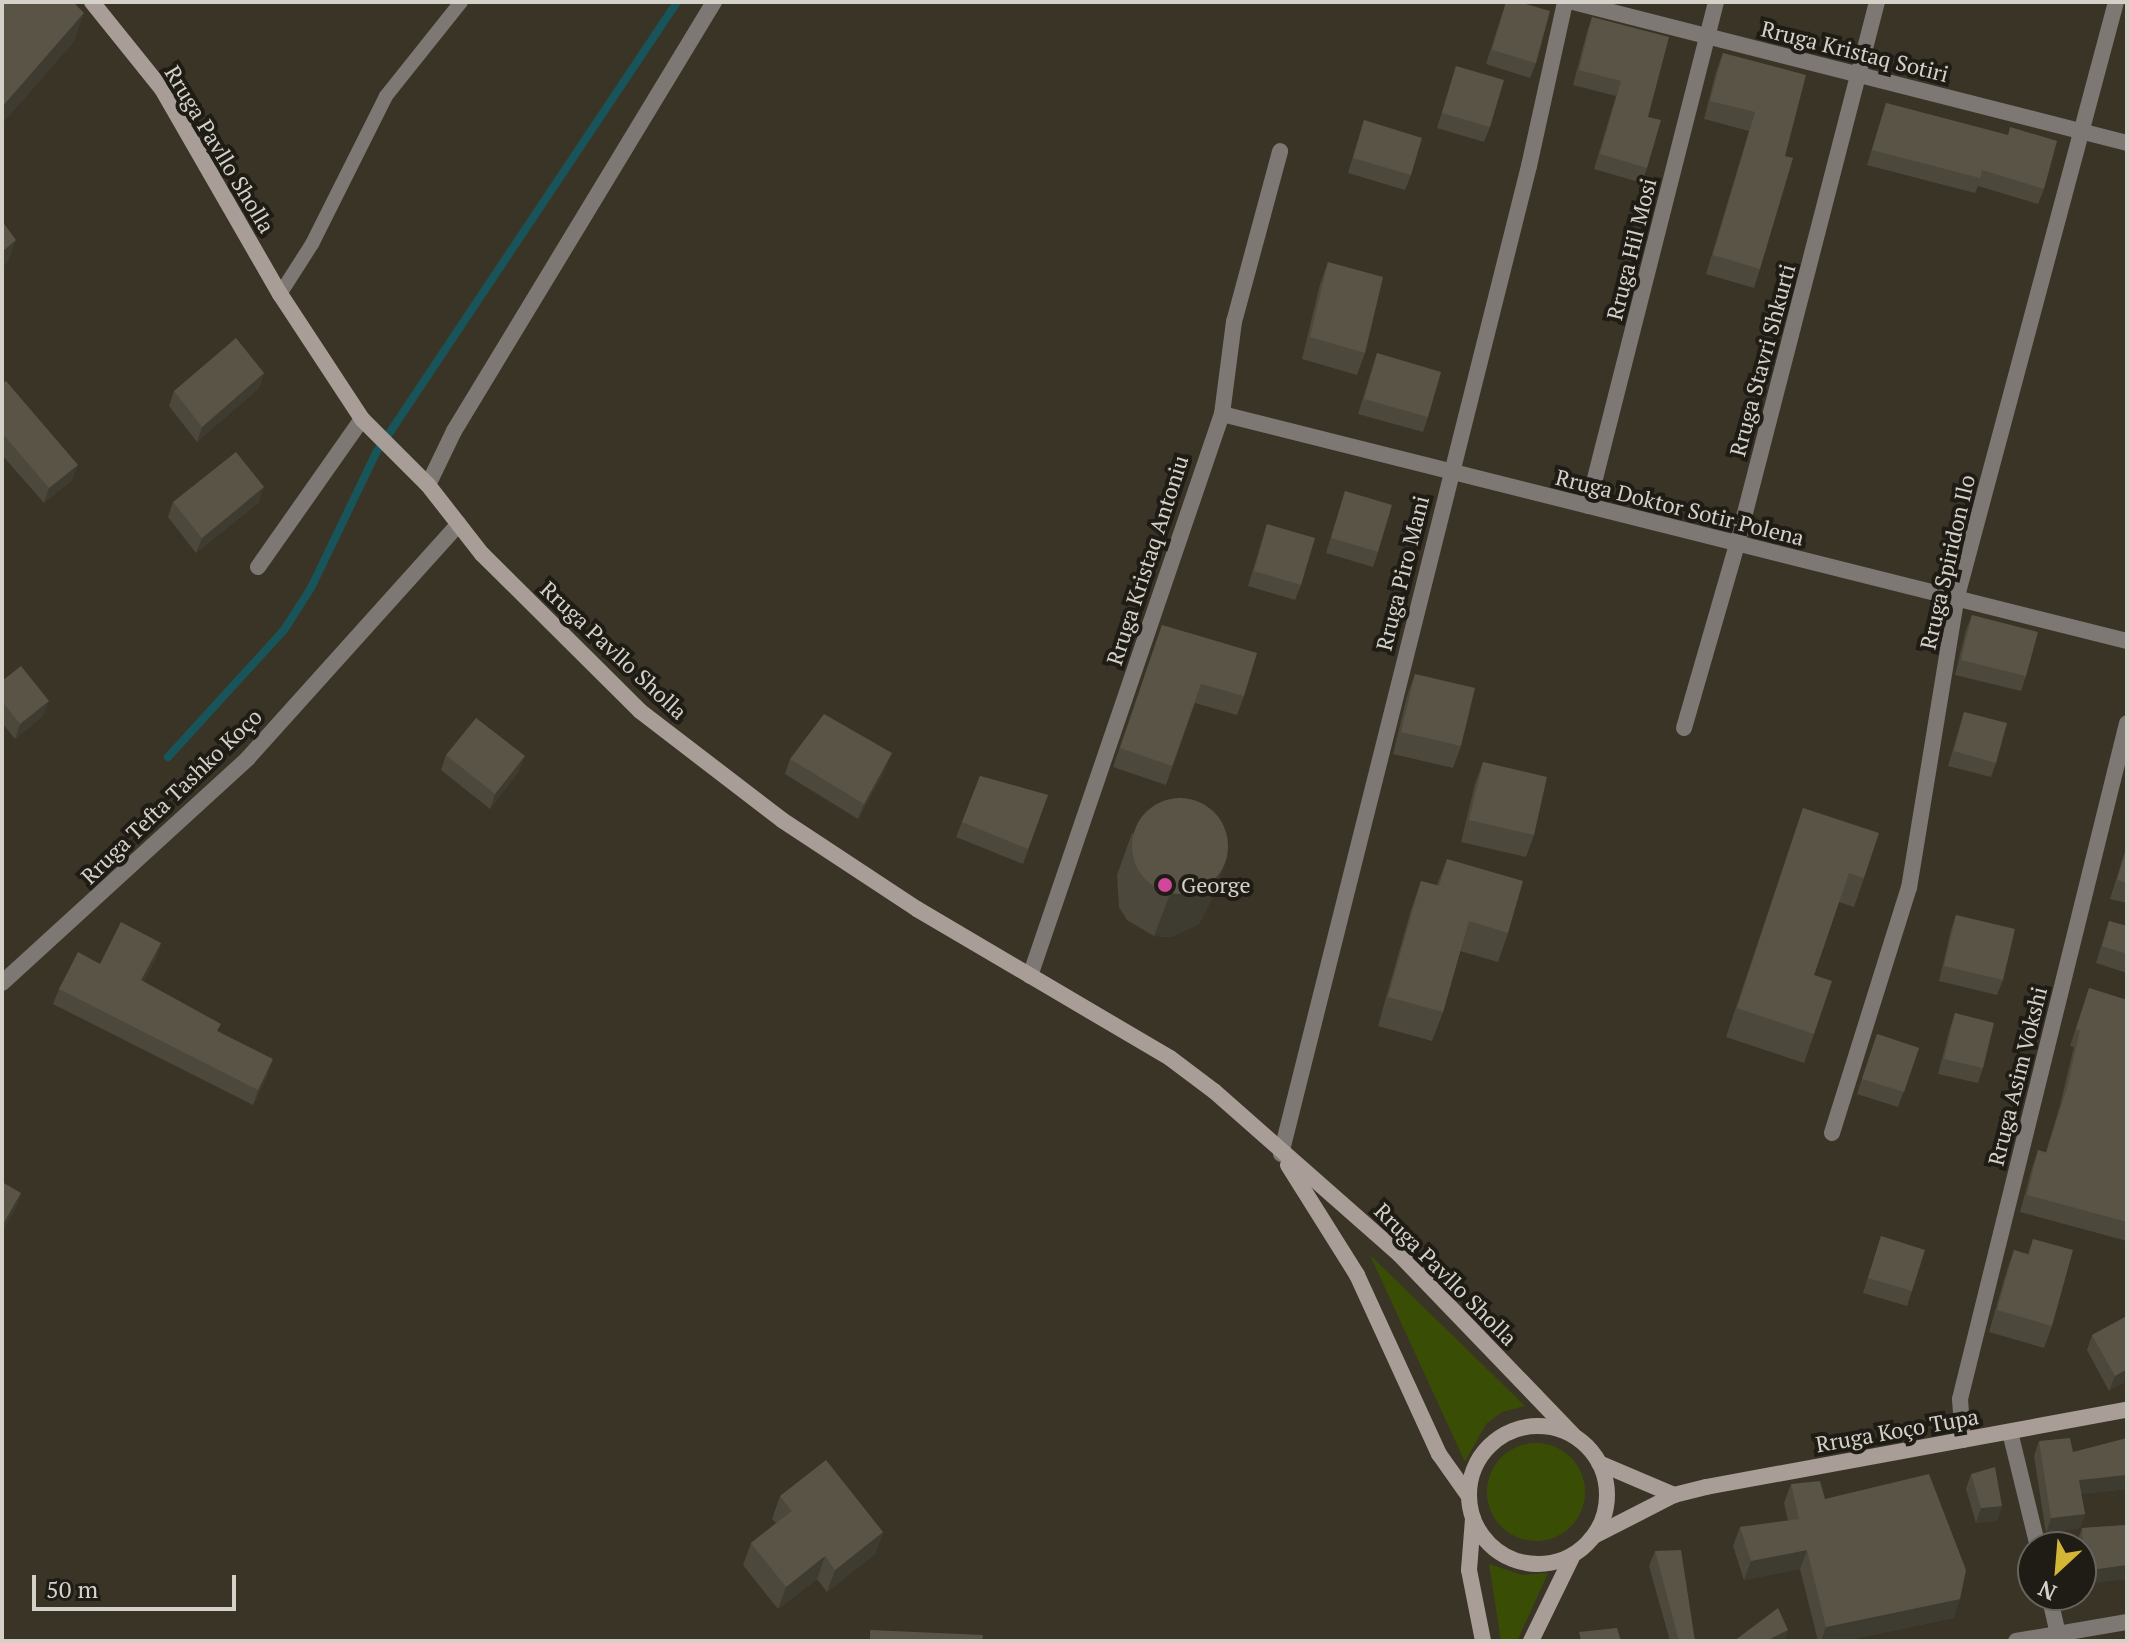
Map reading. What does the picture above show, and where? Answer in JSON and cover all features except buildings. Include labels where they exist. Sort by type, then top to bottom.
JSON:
[{"type":"street","name":"Rruga Pavllo Sholla","points":[[92,2],[162,89],[280,294],[362,419],[428,485],[482,554],[640,711],[782,820],[1030,976],[1170,1058],[1399,1254],[1573,1435]]},
{"type":"street","points":[[428,485],[454,431],[714,2]]},
{"type":"street","name":"Rruga Piro Mani","points":[[1281,1154],[1565,2]]},
{"type":"street","name":"Rruga Kristaq Sotiri","points":[[1573,2],[2127,143]]},
{"type":"street","name":"Rruga Hil Mosi","points":[[1588,506],[1716,2]]},
{"type":"street","name":"Rruga Stavri Shkurti","points":[[1684,728],[1737,544],[1877,2]]},
{"type":"street","name":"Rruga Spiridon Ilo","points":[[1832,1133],[1909,888],[1956,600],[2116,2]]},
{"type":"street","name":"Rruga Kristaq Antoniu","points":[[1030,976],[1222,414],[1234,322],[1280,151]]},
{"type":"street","name":"Rruga Doktor Sotir Polena","points":[[1222,414],[2127,641]]},
{"type":"street","points":[[258,567],[362,419]]},
{"type":"street","name":"Rruga Tefta Tashko Koço","points":[[2,983],[248,758],[459,524]]},
{"type":"street","name":"Rruga Asim Vokshi","points":[[1963,1440],[1960,1399],[2127,723]]},
{"type":"street","name":"Rruga Pavllo Sholla","points":[[1281,1154],[1357,1275],[1439,1454],[1468,1495]]},
{"type":"street","name":"Rruga Koço Tupa","points":[[1594,1536],[1674,1495],[2127,1410]]},
{"type":"street","points":[[1483,1641],[1469,1570],[1473,1519],[1468,1495],[1474,1467],[1492,1443],[1516,1429],[1545,1426],[1573,1435],[1599,1463],[1674,1495]]},
{"type":"street","points":[[2010,1432],[2034,1531]]},
{"type":"street","points":[[1531,1641],[1573,1555],[1594,1536],[1606,1500],[1599,1463]]},
{"type":"street","points":[[1473,1519],[1489,1544],[1514,1560],[1544,1564],[1573,1555]]},
{"type":"street","points":[[2053,1611],[2058,1633]]},
{"type":"street","points":[[2017,1641],[2127,1622]]},
{"type":"lane","points":[[280,294],[312,244],[386,96],[461,2]]},
{"type":"green space","points":[[1370,1255],[1525,1406],[1502,1412],[1486,1424],[1465,1462]]},
{"type":"green space","points":[[1536,1443],[1555,1447],[1571,1457],[1581,1473],[1585,1492],[1581,1511],[1571,1527],[1555,1537],[1536,1541],[1517,1537],[1501,1527],[1491,1511],[1487,1492],[1491,1473],[1501,1457],[1517,1447]]},
{"type":"green space","points":[[1489,1564],[1522,1575],[1548,1573],[1517,1641],[1501,1641]]},
{"type":"waterway","points":[[168,757],[284,630],[311,588],[376,453],[677,2]]},
{"type":"place","name":"George","points":[[1165,885]]}]
